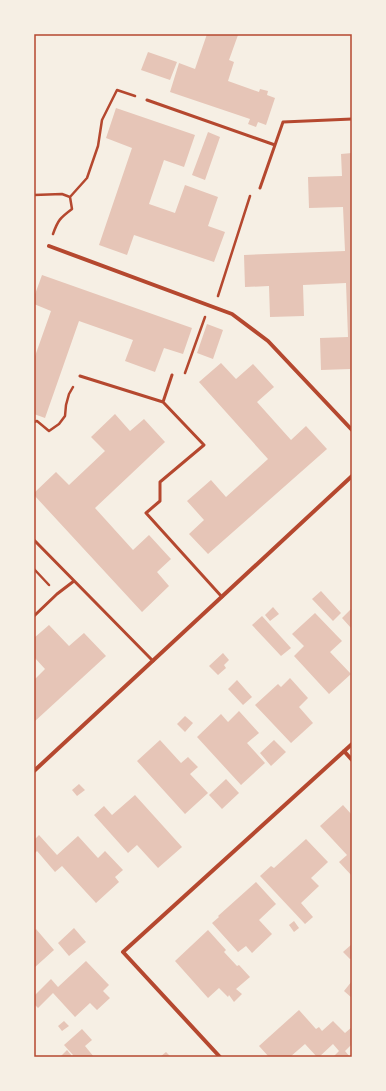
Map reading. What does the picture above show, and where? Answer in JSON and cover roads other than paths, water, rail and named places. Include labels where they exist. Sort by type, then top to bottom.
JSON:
[{"type":"street","points":[[49,246],[232,314],[268,342],[352,430]]},
{"type":"street","points":[[34,771],[352,476]]},
{"type":"street","points":[[220,1057],[123,952],[352,744]]},
{"type":"street","points":[[344,751],[352,760]]},
{"type":"lane","points":[[147,100],[275,145]]},
{"type":"lane","points":[[260,188],[283,122],[352,119]]},
{"type":"lane","points":[[163,402],[172,375]]},
{"type":"lane","points":[[80,376],[163,402],[204,445],[160,482],[160,502],[146,513],[222,597]]},
{"type":"lane","points":[[34,540],[153,661]]},
{"type":"lane","points":[[34,616],[74,580]]}]
